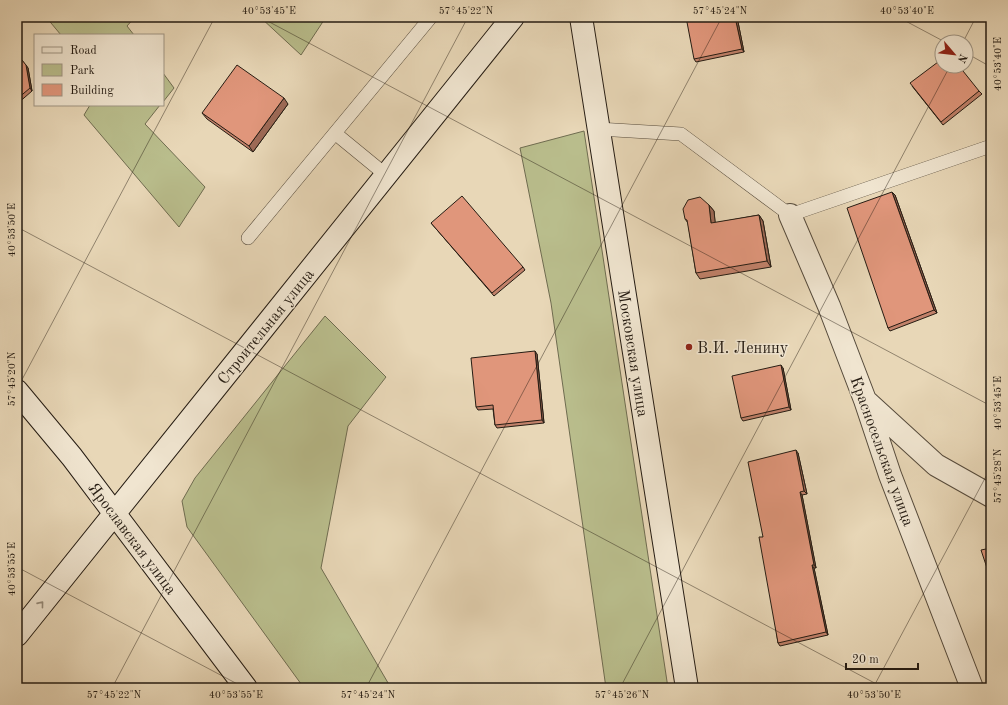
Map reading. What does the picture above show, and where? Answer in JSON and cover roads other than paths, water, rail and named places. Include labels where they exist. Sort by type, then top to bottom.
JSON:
[{"type":"street","name":"Строительная улица","points":[[17,635],[513,17]]},
{"type":"street","name":"Московская улица","points":[[581,17],[687,688]]},
{"type":"street","name":"Красносельская улица","points":[[790,215],[829,306],[865,400],[890,475],[972,688]]},
{"type":"street","name":"Ярославская улица","points":[[17,390],[114,513],[246,688]]},
{"type":"street","points":[[865,400],[936,465],[991,496]]},
{"type":"lane","points":[[248,238],[432,17]]},
{"type":"lane","points":[[598,129],[681,134],[790,215],[991,146]]},
{"type":"lane","points":[[336,134],[386,175]]},
{"type":"place","name":"В.И. Ленину","points":[[689,347]]}]
